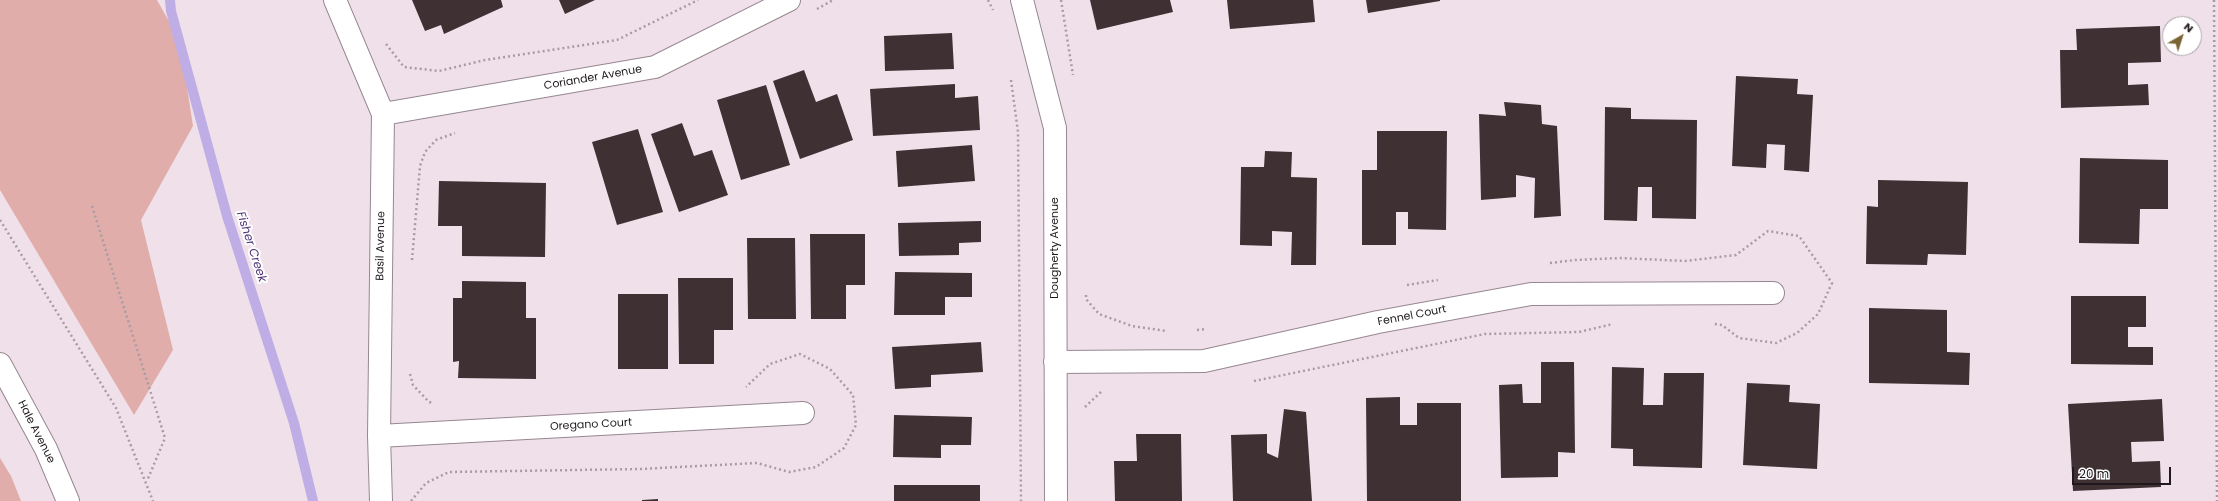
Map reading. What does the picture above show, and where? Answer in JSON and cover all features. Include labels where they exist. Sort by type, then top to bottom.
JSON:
[{"type":"street","name":"Basil Avenue","points":[[335,0],[383,114],[379,436],[381,501]]},
{"type":"street","name":"Coriander Avenue","points":[[383,114],[655,67],[789,0]]},
{"type":"street","name":"Dougherty Avenue","points":[[1022,0],[1055,128],[1056,501]]},
{"type":"street","name":"Fennel Court","points":[[1055,362],[1204,361],[1378,322],[1531,294],[1773,293]]},
{"type":"street","name":"Hale Avenue","points":[[0,364],[46,449],[68,501]]},
{"type":"street","name":"Oregano Court","points":[[379,436],[803,414]]},
{"type":"path","points":[[384,41],[404,67],[438,71],[485,60],[617,40],[698,0]]},
{"type":"path","points":[[813,11],[833,0]]},
{"type":"path","points":[[988,0],[995,14]]},
{"type":"path","points":[[2214,0],[2217,501]]},
{"type":"path","points":[[1010,74],[1018,132],[1021,501]]},
{"type":"path","points":[[411,265],[420,166],[422,159],[425,152],[436,140],[459,131]]},
{"type":"path","points":[[92,206],[164,438],[146,482]]},
{"type":"path","points":[[0,220],[116,408],[153,501]]},
{"type":"path","points":[[411,501],[426,483],[449,472],[640,469],[757,463],[789,472],[816,467],[844,448],[856,425],[853,395],[830,369],[800,354],[770,364],[742,393]]},
{"type":"path","points":[[410,372],[413,385],[429,402],[436,403]]},
{"type":"shaded area","points":[[0,0],[157,0],[180,41],[193,126],[141,220],[173,350],[134,415],[0,190]]},
{"type":"shaded area","points":[[0,458],[11,476],[21,501],[0,501]]},
{"type":"building","points":[[412,0],[501,0],[503,7],[444,34],[441,25],[425,31]]},
{"type":"building","points":[[559,0],[595,0],[565,14]]},
{"type":"building","points":[[1090,0],[1170,0],[1173,12],[1097,30]]},
{"type":"building","points":[[1227,0],[1313,0],[1315,22],[1230,29]]},
{"type":"building","points":[[1366,0],[1440,0],[1440,1],[1368,13]]},
{"type":"building","points":[[2160,26],[2161,62],[2128,63],[2128,85],[2148,84],[2149,105],[2061,108],[2060,50],[2077,50],[2076,29]]},
{"type":"building","points":[[952,33],[954,69],[885,71],[884,36]]},
{"type":"building","points":[[804,70],[816,102],[837,94],[853,140],[800,159],[773,81]]},
{"type":"building","points":[[1736,76],[1798,79],[1797,94],[1813,95],[1809,172],[1784,170],[1785,145],[1767,144],[1766,168],[1732,166]]},
{"type":"building","points":[[955,84],[955,98],[978,96],[980,130],[873,136],[870,89]]},
{"type":"building","points":[[766,85],[790,165],[741,180],[717,100]]},
{"type":"building","points":[[1504,102],[1541,105],[1542,124],[1557,126],[1561,216],[1534,218],[1535,178],[1516,175],[1516,197],[1481,200],[1479,114],[1506,116]]},
{"type":"building","points":[[1605,107],[1631,108],[1631,119],[1697,120],[1696,219],[1652,218],[1652,187],[1638,187],[1637,221],[1604,220]]},
{"type":"building","points":[[682,123],[694,156],[712,150],[728,195],[679,212],[651,134]]},
{"type":"building","points":[[638,129],[663,212],[617,225],[592,142]]},
{"type":"building","points":[[1377,131],[1447,131],[1446,230],[1408,229],[1408,212],[1396,212],[1396,245],[1362,245],[1362,170],[1377,170]]},
{"type":"building","points":[[972,145],[975,181],[898,187],[896,151]]},
{"type":"building","points":[[1265,151],[1292,152],[1291,177],[1317,178],[1316,265],[1291,265],[1292,232],[1272,231],[1272,246],[1240,245],[1241,167],[1264,167]]},
{"type":"building","points":[[2080,158],[2168,160],[2168,209],[2140,209],[2139,244],[2079,243]]},
{"type":"building","points":[[1878,180],[1968,182],[1966,255],[1928,254],[1927,265],[1866,264],[1867,206],[1878,207]]},
{"type":"building","points":[[439,181],[546,183],[545,257],[462,256],[462,226],[438,226]]},
{"type":"building","points":[[981,221],[981,242],[959,243],[959,255],[899,256],[898,223]]},
{"type":"building","points":[[810,234],[865,234],[865,285],[846,285],[846,319],[811,319]]},
{"type":"building","points":[[747,238],[795,238],[796,319],[748,319]]},
{"type":"building","points":[[895,272],[972,273],[972,297],[945,297],[945,315],[894,315]]},
{"type":"building","points":[[678,278],[733,278],[733,330],[714,330],[714,364],[679,364]]},
{"type":"building","points":[[462,281],[526,282],[526,318],[536,318],[536,379],[458,378],[459,361],[453,362],[453,298],[462,298]]},
{"type":"building","points":[[618,294],[668,294],[668,369],[618,369]]},
{"type":"building","points":[[2071,296],[2146,296],[2146,327],[2128,327],[2128,347],[2153,347],[2153,365],[2071,364]]},
{"type":"building","points":[[1869,308],[1947,310],[1947,352],[1970,353],[1969,385],[1869,383]]},
{"type":"building","points":[[981,342],[983,372],[931,375],[931,387],[895,389],[892,347]]},
{"type":"building","points":[[1541,362],[1574,362],[1575,453],[1558,452],[1558,477],[1501,478],[1499,385],[1522,384],[1523,403],[1541,403]]},
{"type":"building","points":[[1612,367],[1644,368],[1643,405],[1663,405],[1664,373],[1704,373],[1702,468],[1633,466],[1633,449],[1611,448]]},
{"type":"building","points":[[1747,383],[1790,385],[1789,402],[1820,404],[1817,469],[1743,465]]},
{"type":"building","points":[[1400,397],[1400,425],[1417,425],[1417,403],[1461,403],[1461,501],[1367,501],[1366,398]]},
{"type":"building","points":[[2162,399],[2164,441],[2131,442],[2132,462],[2160,461],[2161,487],[2073,491],[2068,404]]},
{"type":"building","points":[[1284,409],[1306,412],[1312,501],[1233,501],[1231,435],[1267,434],[1267,453],[1278,458]]},
{"type":"building","points":[[894,415],[972,417],[971,445],[941,445],[941,458],[893,457]]},
{"type":"building","points":[[1136,434],[1181,434],[1182,501],[1115,501],[1114,461],[1137,461]]},
{"type":"building","points":[[894,485],[980,485],[980,501],[894,501]]},
{"type":"building","points":[[658,499],[658,501],[642,501],[642,500]]},
{"type":"waterway","name":"Fisher Creek","points":[[170,0],[171,11],[227,216],[294,423],[313,501]]}]
